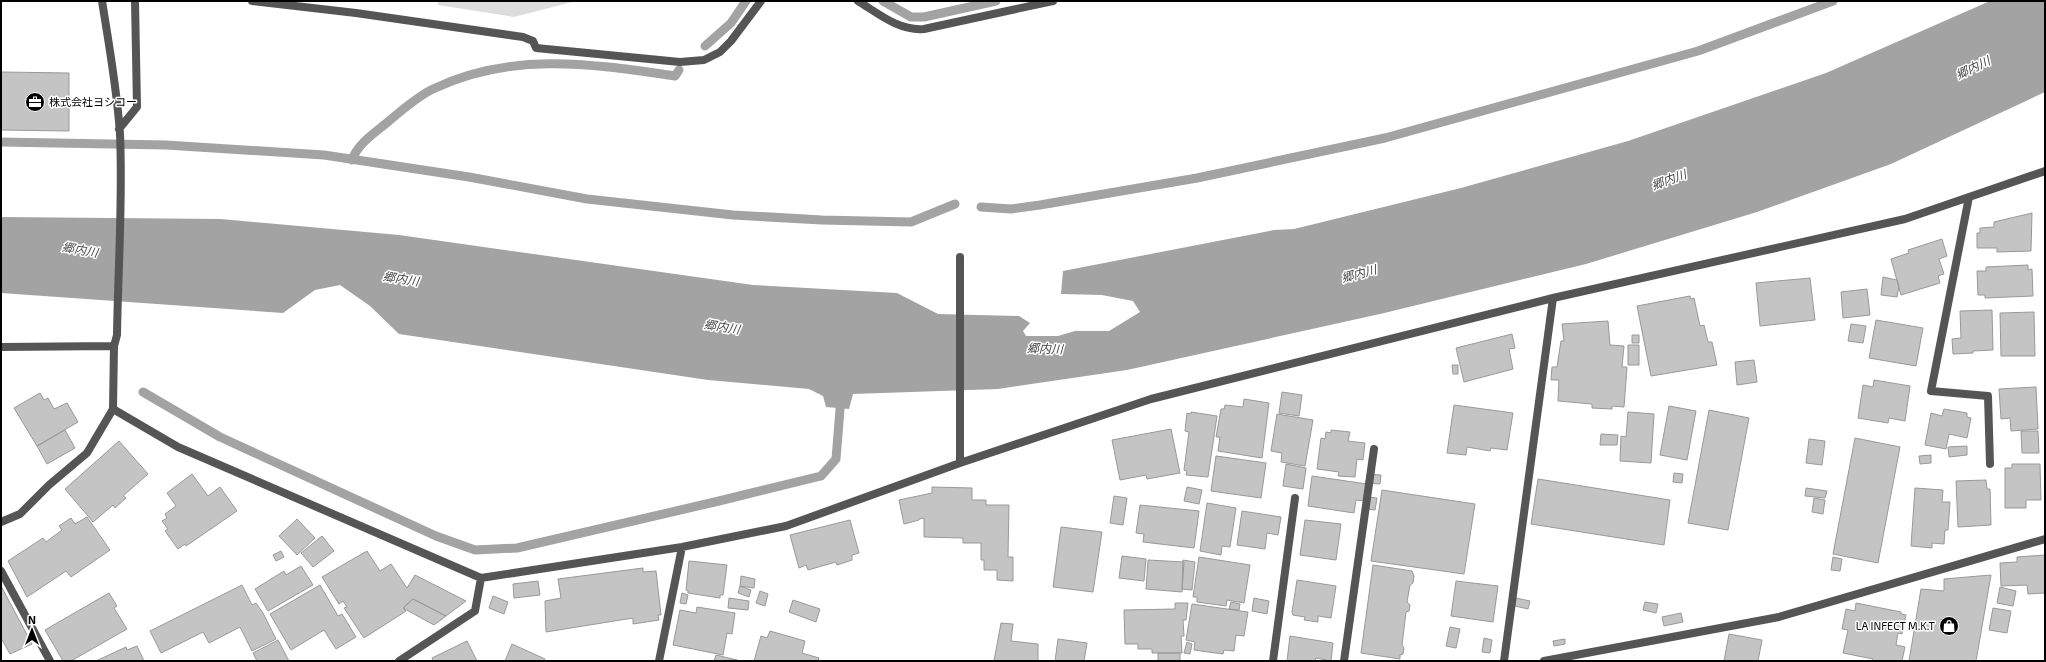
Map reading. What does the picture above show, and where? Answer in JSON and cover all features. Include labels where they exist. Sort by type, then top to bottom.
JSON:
[{"type":"street","points":[[1,522],[20,514],[49,485],[87,453],[113,409],[114,346],[117,335],[120,157],[111,54],[102,1]]},
{"type":"street","points":[[119,132],[137,107],[135,1]]},
{"type":"street","points":[[252,1],[356,13],[523,37],[533,41],[536,48],[680,62],[704,60],[720,52],[731,41],[761,1]]},
{"type":"street","points":[[858,1],[901,27],[912,30],[924,29],[1053,1]]},
{"type":"street","points":[[113,409],[178,447],[481,578],[682,547],[786,526],[960,463],[1150,399],[1553,298],[1905,219],[2045,171]]},
{"type":"street","points":[[1969,197],[1931,391],[1988,396],[1990,464]]},
{"type":"street","points":[[960,257],[960,463]]},
{"type":"street","points":[[1504,661],[1553,298]]},
{"type":"street","points":[[1,347],[114,346]]},
{"type":"street","points":[[1344,661],[1374,449]]},
{"type":"street","points":[[1273,661],[1295,498]]},
{"type":"street","points":[[1544,661],[1779,617],[2045,539]]},
{"type":"street","points":[[659,661],[682,547]]},
{"type":"street","points":[[1,571],[50,661]]},
{"type":"street","points":[[399,661],[475,612],[481,578]]},
{"type":"shaded area","points":[[438,1],[576,1],[514,17],[438,5]]},
{"type":"water","name":"郷内川","points":[[1990,1],[2045,1],[2045,92],[1891,164],[1757,212],[1586,264],[1380,314],[1127,370],[998,389],[853,394],[849,409],[826,407],[823,396],[809,389],[708,380],[399,334],[370,306],[340,285],[315,290],[283,313],[1,293],[1,217],[221,219],[399,235],[753,285],[897,293],[938,314],[1019,316],[1030,323],[1023,331],[1026,336],[1058,336],[1075,331],[1109,331],[1140,312],[1133,301],[1102,295],[1061,294],[1063,271],[1274,230],[1294,229],[1461,188],[1628,141],[1826,73]]},
{"type":"building","name":"株式会社ヨシコー","points":[[1,72],[69,73],[69,131],[1,130]]},
{"type":"building","points":[[2032,213],[2031,251],[1997,252],[1997,248],[1977,248],[1977,233],[1980,233],[1980,228],[1994,227],[1994,222]]},
{"type":"building","points":[[1942,239],[1947,256],[1939,259],[1944,274],[1938,276],[1940,283],[1901,295],[1891,259],[1909,253],[1908,250]]},
{"type":"building","points":[[2028,265],[2028,270],[2032,269],[2033,296],[1985,298],[1985,295],[1978,295],[1977,271],[1986,271],[1986,267]]},
{"type":"building","points":[[1883,277],[1897,280],[1899,286],[1897,297],[1881,295]]},
{"type":"building","points":[[1810,278],[1815,320],[1760,326],[1756,283]]},
{"type":"building","points":[[1867,289],[1870,315],[1843,318],[1841,292]]},
{"type":"building","points":[[1690,296],[1691,299],[1694,298],[1700,326],[1704,325],[1708,342],[1712,342],[1717,365],[1651,376],[1637,306]]},
{"type":"building","points":[[1992,310],[1993,350],[1953,354],[1952,339],[1961,338],[1960,311]]},
{"type":"building","points":[[2034,312],[2035,356],[2001,356],[2000,313]]},
{"type":"building","points":[[1876,320],[1923,328],[1916,366],[1869,358]]},
{"type":"building","points":[[1608,321],[1610,345],[1624,346],[1622,367],[1627,367],[1624,407],[1612,406],[1612,409],[1592,408],[1592,404],[1558,401],[1559,380],[1551,380],[1552,367],[1557,367],[1561,341],[1564,341],[1562,324]]},
{"type":"building","points":[[1851,324],[1866,326],[1863,343],[1848,341]]},
{"type":"building","points":[[1512,334],[1515,348],[1509,349],[1513,369],[1464,382],[1456,348]]},
{"type":"building","points":[[1632,335],[1639,335],[1639,343],[1632,343]]},
{"type":"building","points":[[1628,345],[1639,345],[1639,365],[1628,365]]},
{"type":"building","points":[[1754,360],[1757,382],[1737,385],[1735,362]]},
{"type":"building","points":[[1452,365],[1458,365],[1458,374],[1453,374]]},
{"type":"building","points":[[1874,380],[1910,386],[1905,421],[1889,418],[1888,423],[1858,418],[1863,385],[1873,387]]},
{"type":"building","points":[[2036,387],[2038,429],[2011,431],[2010,418],[2001,419],[1999,389]]},
{"type":"building","points":[[1282,392],[1302,395],[1299,416],[1279,413]]},
{"type":"building","points":[[40,393],[44,400],[48,398],[54,409],[67,403],[78,422],[37,446],[14,408]]},
{"type":"building","points":[[1244,399],[1269,403],[1262,458],[1218,451],[1220,437],[1216,437],[1221,409],[1224,409],[1225,405],[1243,407]]},
{"type":"building","points":[[1454,405],[1513,413],[1507,450],[1491,448],[1490,451],[1467,447],[1466,455],[1447,453]]},
{"type":"building","points":[[1669,406],[1696,411],[1687,460],[1660,455]]},
{"type":"building","points":[[1944,409],[1967,413],[1967,417],[1971,418],[1967,438],[1949,434],[1946,449],[1925,445],[1931,413],[1942,416]]},
{"type":"building","points":[[1709,410],[1749,418],[1728,530],[1688,523]]},
{"type":"building","points":[[1191,412],[1217,416],[1208,477],[1186,475],[1187,471],[1184,470],[1189,432],[1185,431],[1187,413],[1191,414]]},
{"type":"building","points":[[1628,412],[1654,414],[1651,463],[1620,461],[1621,436],[1626,437]]},
{"type":"building","points":[[1277,414],[1313,420],[1305,466],[1281,462],[1282,453],[1271,451]]},
{"type":"building","points":[[1171,429],[1180,473],[1147,479],[1146,475],[1120,480],[1112,440]]},
{"type":"building","points":[[65,430],[75,448],[47,464],[37,446]]},
{"type":"building","points":[[1331,430],[1350,432],[1348,441],[1365,443],[1363,460],[1357,459],[1355,477],[1338,476],[1339,472],[1317,469],[1321,438],[1325,439],[1326,432],[1331,433]]},
{"type":"building","points":[[2021,431],[2038,431],[2039,453],[2022,453]]},
{"type":"building","points":[[1601,434],[1618,435],[1617,445],[1600,445]]},
{"type":"building","points":[[1855,438],[1900,447],[1878,563],[1833,554]]},
{"type":"building","points":[[1809,439],[1825,441],[1822,465],[1806,463]]},
{"type":"building","points":[[119,441],[148,474],[123,496],[126,498],[115,508],[113,505],[93,522],[65,489]]},
{"type":"building","points":[[1967,446],[1967,455],[1949,457],[1948,447]]},
{"type":"building","points":[[1931,455],[1931,463],[1920,464],[1919,456]]},
{"type":"building","points":[[1216,456],[1266,463],[1261,498],[1211,491]]},
{"type":"building","points":[[1286,464],[1306,468],[1303,489],[1283,486]]},
{"type":"building","points":[[2012,464],[2040,464],[2041,500],[2026,500],[2026,508],[2005,508],[2005,468],[2012,468]]},
{"type":"building","points":[[1674,473],[1683,474],[1682,483],[1673,482]]},
{"type":"building","points":[[192,474],[208,496],[220,487],[237,511],[186,546],[185,544],[178,549],[165,531],[168,529],[162,521],[167,518],[165,514],[176,506],[167,493]]},
{"type":"building","points":[[1367,474],[1381,475],[1380,484],[1366,483]]},
{"type":"building","points":[[1312,476],[1367,484],[1365,501],[1356,500],[1354,513],[1308,506]]},
{"type":"building","points":[[1538,479],[1670,500],[1664,545],[1531,524]]},
{"type":"building","points":[[1986,480],[1987,489],[1990,489],[1991,525],[1958,527],[1956,481]]},
{"type":"building","points":[[932,487],[972,488],[972,500],[986,500],[986,505],[1009,505],[1008,557],[1013,557],[1013,581],[997,580],[997,570],[984,570],[984,560],[981,560],[981,543],[963,543],[963,538],[924,537],[924,518],[904,524],[899,500],[932,493]]},
{"type":"building","points":[[1187,487],[1202,490],[1199,504],[1184,501]]},
{"type":"building","points":[[1806,488],[1827,491],[1825,498],[1805,496]]},
{"type":"building","points":[[1915,488],[1943,490],[1942,502],[1950,502],[1948,530],[1945,530],[1944,544],[1932,543],[1932,548],[1911,546]]},
{"type":"building","points":[[1382,490],[1475,504],[1464,574],[1371,561]]},
{"type":"building","points":[[1114,496],[1127,498],[1123,525],[1110,523]]},
{"type":"building","points":[[1368,497],[1377,498],[1375,510],[1367,509]]},
{"type":"building","points":[[1814,498],[1825,500],[1823,514],[1812,512]]},
{"type":"building","points":[[1207,503],[1236,508],[1230,547],[1222,546],[1221,555],[1200,551]]},
{"type":"building","points":[[1140,505],[1199,511],[1194,548],[1143,542],[1144,534],[1136,533]]},
{"type":"building","points":[[1242,511],[1281,517],[1278,535],[1267,533],[1265,549],[1237,545]]},
{"type":"building","points":[[87,517],[110,550],[71,577],[66,571],[27,597],[8,561],[43,538],[46,542],[62,530],[59,526],[71,518],[75,524]]},
{"type":"building","points":[[297,519],[315,538],[297,555],[279,536]]},
{"type":"building","points":[[850,520],[859,553],[852,555],[852,560],[837,565],[836,562],[808,570],[806,565],[799,568],[790,535]]},
{"type":"building","points":[[1305,520],[1341,524],[1336,560],[1300,555]]},
{"type":"building","points":[[1061,527],[1102,532],[1093,592],[1053,587]]},
{"type":"building","points":[[322,536],[334,551],[313,567],[301,553]]},
{"type":"building","points":[[281,551],[284,557],[276,561],[273,555]]},
{"type":"building","points":[[367,551],[380,571],[391,564],[407,588],[415,575],[466,601],[446,616],[413,599],[403,608],[406,611],[364,638],[344,608],[347,607],[343,601],[339,604],[322,577]]},
{"type":"building","points":[[2045,555],[2045,593],[2028,594],[2027,585],[2001,586],[2000,563],[2017,562],[2017,557]]},
{"type":"building","points":[[1122,556],[1146,559],[1144,581],[1119,578]]},
{"type":"building","points":[[1199,557],[1250,565],[1244,603],[1227,600],[1226,606],[1197,602],[1197,597],[1193,597]]},
{"type":"building","points":[[1833,557],[1842,559],[1840,571],[1831,570]]},
{"type":"building","points":[[1148,560],[1184,562],[1182,592],[1146,589]]},
{"type":"building","points":[[1183,560],[1195,562],[1192,590],[1182,589]]},
{"type":"building","points":[[689,561],[727,565],[723,595],[720,595],[720,598],[688,593],[686,590]]},
{"type":"building","points":[[1373,565],[1412,571],[1414,576],[1413,583],[1410,585],[1407,602],[1410,605],[1409,611],[1406,612],[1402,645],[1404,648],[1403,654],[1400,655],[1400,659],[1361,653]]},
{"type":"building","points":[[301,566],[313,585],[268,611],[255,589],[284,571],[286,575]]},
{"type":"building","points":[[643,568],[643,572],[656,571],[661,615],[658,615],[659,620],[633,624],[633,618],[546,632],[545,601],[561,598],[558,579]]},
{"type":"building","name":"LA INFECT M.K.T","points":[[1991,575],[1976,661],[1909,661],[1921,589],[1944,591],[1944,579]]},
{"type":"building","points":[[741,576],[755,579],[754,588],[740,586]]},
{"type":"building","points":[[1297,580],[1336,586],[1331,618],[1318,616],[1318,622],[1304,620],[1305,617],[1293,615],[1292,612]]},
{"type":"building","points":[[538,581],[540,595],[514,598],[513,584]]},
{"type":"building","points":[[1456,581],[1498,586],[1493,622],[1451,616]]},
{"type":"building","points":[[242,585],[252,605],[256,603],[263,613],[276,639],[252,651],[240,627],[209,643],[203,632],[161,653],[150,631]]},
{"type":"building","points":[[320,585],[338,616],[342,614],[356,637],[336,649],[324,630],[291,650],[270,614]]},
{"type":"building","points":[[1,586],[32,644],[10,654],[1,638]]},
{"type":"building","points":[[740,586],[751,590],[749,597],[738,593]]},
{"type":"building","points":[[2000,587],[2016,591],[2013,606],[1997,603]]},
{"type":"building","points":[[760,591],[768,594],[765,606],[756,603]]},
{"type":"building","points":[[109,593],[117,606],[114,608],[127,629],[71,661],[63,661],[45,630]]},
{"type":"building","points":[[682,593],[688,595],[686,604],[680,603]]},
{"type":"building","points":[[493,596],[508,602],[504,614],[489,608]]},
{"type":"building","points":[[729,598],[749,601],[748,610],[728,608]]},
{"type":"building","points":[[1254,598],[1269,601],[1267,614],[1252,611]]},
{"type":"building","points":[[1516,598],[1530,601],[1528,609],[1515,606]]},
{"type":"building","points":[[413,599],[446,616],[434,625],[403,608]]},
{"type":"building","points":[[793,600],[820,609],[816,622],[789,612]]},
{"type":"building","points":[[1231,602],[1240,604],[1239,610],[1229,609]]},
{"type":"building","points":[[1645,602],[1658,604],[1656,613],[1643,610]]},
{"type":"building","points":[[1175,603],[1188,603],[1186,620],[1183,620],[1184,636],[1181,636],[1182,653],[1152,653],[1152,649],[1138,649],[1138,644],[1125,644],[1124,610],[1175,609]]},
{"type":"building","points":[[1856,603],[1901,612],[1901,614],[1906,615],[1902,634],[1898,633],[1896,645],[1905,647],[1902,661],[1872,661],[1873,659],[1843,653],[1848,630],[1842,629],[1846,609],[1855,611]]},
{"type":"building","points":[[1192,604],[1248,612],[1244,636],[1236,635],[1234,651],[1224,650],[1223,654],[1194,650],[1195,642],[1186,640]]},
{"type":"building","points":[[697,607],[735,613],[732,634],[727,633],[723,655],[673,645],[680,610],[696,613]]},
{"type":"building","points":[[1993,608],[2011,611],[2007,633],[1989,630]]},
{"type":"building","points":[[1681,613],[1683,622],[1664,626],[1662,617]]},
{"type":"building","points":[[1001,623],[1013,624],[1011,641],[1038,644],[1038,661],[994,661]]},
{"type":"building","points":[[1450,627],[1460,629],[1456,648],[1446,646]]},
{"type":"building","points":[[770,631],[805,641],[802,653],[819,658],[818,661],[754,661],[761,636],[767,638]]},
{"type":"building","points":[[1729,634],[1762,640],[1758,661],[1724,661]]},
{"type":"building","points":[[1290,636],[1333,643],[1331,661],[1316,658],[1315,661],[1287,661]]},
{"type":"building","points":[[1484,638],[1492,640],[1490,653],[1482,652]]},
{"type":"building","points":[[1058,639],[1087,643],[1084,661],[1055,661]]},
{"type":"building","points":[[1565,639],[1565,644],[1554,646],[1553,641]]},
{"type":"building","points":[[278,640],[289,661],[257,661],[253,653]]},
{"type":"building","points":[[467,641],[477,661],[433,661],[432,658]]},
{"type":"building","points":[[1187,642],[1192,644],[1190,654],[1184,653]]},
{"type":"building","points":[[512,644],[545,659],[544,661],[505,661]]},
{"type":"building","points":[[137,646],[144,661],[96,661],[126,647],[127,650]]},
{"type":"building","points":[[1158,653],[1180,653],[1180,661],[1158,661]]},
{"type":"building","points":[[716,655],[737,660],[714,661]]},
{"type":"waterway","points":[[705,46],[731,23],[746,1]]},
{"type":"waterway","points":[[883,1],[911,17],[924,17],[996,1]]},
{"type":"waterway","points":[[981,207],[1011,209],[1040,205],[1197,178],[1385,138],[1698,51],[1833,1]]},
{"type":"waterway","points":[[352,160],[358,148],[368,138],[422,95],[463,77],[492,69],[522,65],[583,65],[675,76],[679,70]]},
{"type":"waterway","points":[[1,142],[166,145],[324,155],[469,177],[587,199],[733,215],[822,220],[911,222],[955,204]]},
{"type":"waterway","points":[[143,392],[220,437],[436,536],[475,550],[517,548],[821,476],[836,459],[841,397]]},
{"type":"place","name":"株式会社ヨシコー","points":[[35,102]]},
{"type":"place","name":"LA INFECT M.K.T","points":[[1949,626]]}]
